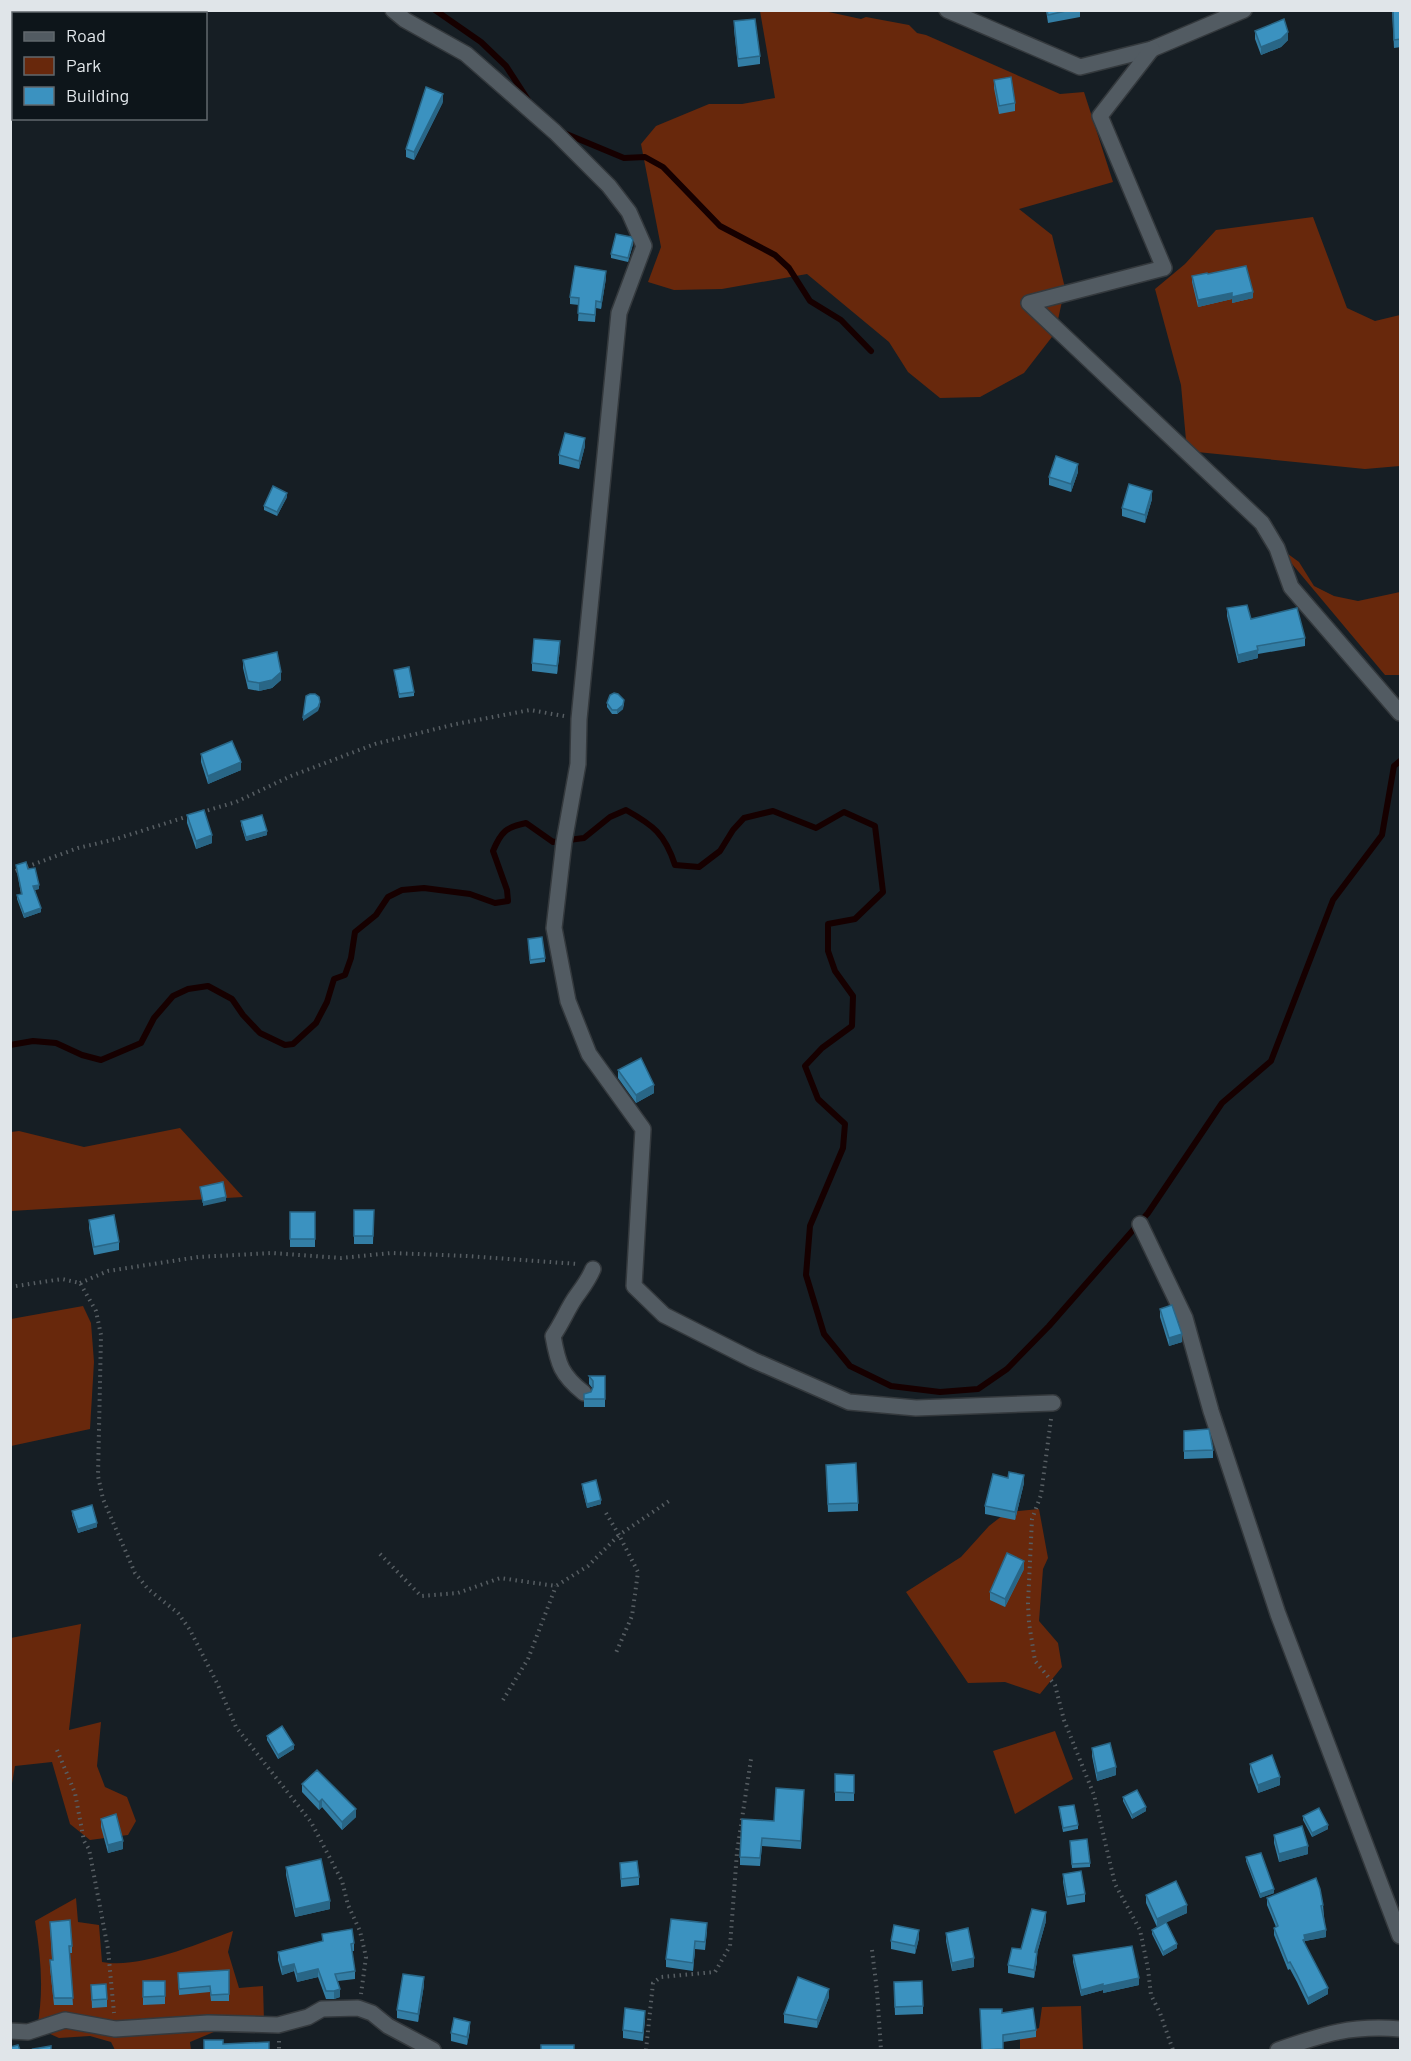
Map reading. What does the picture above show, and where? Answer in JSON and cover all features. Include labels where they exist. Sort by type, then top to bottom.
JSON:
[{"type":"street","points":[[393,10],[405,20],[466,54],[555,132],[609,186],[629,212],[644,246],[619,313],[579,719],[578,764],[564,842],[554,928],[568,1001],[589,1054],[643,1129],[634,1286],[664,1315],[753,1360],[849,1402],[916,1408],[1053,1403]]},
{"type":"street","points":[[947,10],[1080,67],[1152,49],[1244,10]]},
{"type":"street","points":[[1152,49],[1100,116],[1164,268],[1029,303],[1262,523],[1277,548],[1292,586],[1401,713]]},
{"type":"street","points":[[1140,1224],[1185,1317],[1211,1411],[1278,1614],[1401,1936]]},
{"type":"street","points":[[584,1393],[567,1377],[557,1362],[553,1336],[564,1321],[574,1299],[586,1285],[593,1269]]},
{"type":"street","points":[[10,2031],[28,2032],[65,2020],[115,2029],[208,2023],[278,2025],[308,2017],[322,2009],[358,2008],[372,2013],[388,2026],[433,2050]]},
{"type":"street","points":[[1278,2050],[1338,2030],[1374,2027],[1401,2029]]},
{"type":"path","points":[[10,873],[78,848],[116,839],[236,802],[291,776],[375,744],[456,724],[530,710],[579,719]]},
{"type":"path","points":[[10,1287],[62,1279],[80,1283],[108,1271],[198,1257],[272,1253],[341,1258],[391,1253],[467,1256],[579,1264],[593,1269]]},
{"type":"path","points":[[80,1283],[96,1311],[101,1335],[98,1476],[103,1499],[135,1573],[148,1590],[178,1613],[190,1630],[236,1727],[311,1822],[342,1881],[348,1905],[360,1931],[366,1957],[358,2008]]},
{"type":"path","points":[[1053,1403],[1041,1495],[1032,1519],[1028,1604],[1035,1661],[1055,1685],[1064,1720],[1094,1795],[1115,1884],[1140,1930],[1151,1995],[1173,2050]]},
{"type":"path","points":[[503,1700],[528,1659],[556,1586],[588,1566],[619,1535],[672,1499]]},
{"type":"path","points":[[606,1513],[638,1572],[632,1616],[615,1655]]},
{"type":"path","points":[[380,1554],[421,1596],[458,1593],[500,1578],[556,1586]]},
{"type":"path","points":[[57,1750],[75,1793],[84,1841],[89,1849],[108,1949],[115,2029]]},
{"type":"path","points":[[646,2050],[653,1983],[661,1977],[714,1972],[730,1946],[737,1852],[751,1759]]},
{"type":"path","points":[[873,1950],[881,2050]]},
{"type":"green space","points":[[760,11],[824,11],[861,19],[866,17],[909,25],[917,33],[1060,94],[1084,92],[1113,182],[1019,209],[1052,235],[1065,288],[1055,333],[1024,373],[980,397],[940,398],[908,372],[889,342],[807,274],[722,289],[674,290],[648,282],[661,247],[641,144],[656,126],[709,104],[742,104],[775,98]]},
{"type":"green space","points":[[1313,217],[1347,308],[1375,321],[1400,315],[1400,466],[1365,469],[1187,451],[1181,385],[1155,289],[1185,264],[1216,230]]},
{"type":"green space","points":[[1277,546],[1299,562],[1314,586],[1334,596],[1358,601],[1400,592],[1400,675],[1385,675]]},
{"type":"green space","points":[[180,1128],[243,1197],[11,1211],[11,1132],[19,1131],[84,1147]]},
{"type":"green space","points":[[83,1306],[91,1323],[94,1362],[90,1429],[11,1446],[11,1319]]},
{"type":"green space","points":[[1039,1509],[1048,1558],[1043,1569],[1039,1621],[1058,1643],[1062,1667],[1040,1694],[1005,1682],[968,1683],[906,1592],[961,1557],[989,1526],[1007,1512]]},
{"type":"green space","points":[[81,1624],[69,1730],[101,1722],[97,1766],[105,1787],[127,1797],[136,1821],[128,1835],[90,1840],[70,1824],[52,1762],[15,1766],[11,1789],[11,1638]]},
{"type":"green space","points":[[1055,1731],[1073,1779],[1015,1814],[993,1751]]},
{"type":"green space","points":[[76,1898],[78,1922],[99,1925],[102,1962],[117,1963],[151,1959],[233,1931],[228,1952],[239,1988],[263,1986],[264,2021],[221,2029],[190,2042],[191,2050],[115,2050],[111,2042],[90,2036],[59,2038],[37,2028],[41,1974],[35,1921]]},
{"type":"green space","points":[[1081,2006],[1083,2050],[1020,2050],[1020,2035],[1039,2028],[1042,2007]]},
{"type":"building","points":[[1047,10],[1070,10],[1048,15]]},
{"type":"building","points":[[1393,10],[1401,10],[1401,39],[1394,40]]},
{"type":"building","points":[[755,19],[760,56],[738,59],[734,21]]},
{"type":"building","points":[[1284,19],[1288,32],[1281,39],[1261,47],[1255,31]]},
{"type":"building","points":[[1011,77],[1015,103],[999,106],[994,80]]},
{"type":"building","points":[[426,87],[443,94],[414,152],[406,149]]},
{"type":"building","points":[[616,234],[631,237],[633,240],[628,258],[611,254]]},
{"type":"building","points":[[575,266],[606,271],[601,302],[596,301],[595,315],[578,313],[579,298],[570,297]]},
{"type":"building","points":[[1246,266],[1253,292],[1232,297],[1232,293],[1198,300],[1192,276]]},
{"type":"building","points":[[565,433],[585,438],[579,461],[559,455]]},
{"type":"building","points":[[1056,456],[1078,464],[1071,484],[1049,477]]},
{"type":"building","points":[[1129,484],[1152,491],[1145,515],[1122,508]]},
{"type":"building","points":[[273,486],[287,493],[277,512],[264,506]]},
{"type":"building","points":[[1247,605],[1251,619],[1297,608],[1305,638],[1257,646],[1258,650],[1238,655],[1227,608]]},
{"type":"building","points":[[534,639],[560,641],[557,666],[532,663]]},
{"type":"building","points":[[277,652],[281,672],[272,680],[259,683],[248,681],[243,660]]},
{"type":"building","points":[[409,667],[414,692],[399,694],[394,670]]},
{"type":"building","points":[[614,693],[624,700],[623,705],[617,710],[612,710],[607,703],[610,695]]},
{"type":"building","points":[[310,694],[319,697],[320,702],[318,707],[303,717],[306,696]]},
{"type":"building","points":[[232,741],[241,762],[208,776],[201,754]]},
{"type":"building","points":[[204,810],[212,835],[196,841],[187,815]]},
{"type":"building","points":[[262,815],[267,831],[246,837],[241,821]]},
{"type":"building","points":[[26,862],[28,869],[35,868],[39,885],[33,886],[41,908],[24,914],[17,895],[22,894],[16,865]]},
{"type":"building","points":[[542,937],[545,958],[530,960],[528,939]]},
{"type":"building","points":[[641,1058],[654,1085],[636,1095],[618,1070]]},
{"type":"building","points":[[223,1182],[226,1197],[203,1202],[200,1187]]},
{"type":"building","points":[[354,1210],[374,1210],[373,1236],[354,1236]]},
{"type":"building","points":[[290,1212],[315,1212],[315,1239],[290,1239]]},
{"type":"building","points":[[114,1215],[119,1242],[94,1247],[89,1220]]},
{"type":"building","points":[[1172,1305],[1182,1334],[1169,1338],[1160,1309]]},
{"type":"building","points":[[589,1376],[605,1376],[605,1399],[584,1399],[584,1394],[591,1392],[593,1387],[593,1381]]},
{"type":"building","points":[[1209,1429],[1213,1450],[1184,1451],[1184,1431]]},
{"type":"building","points":[[856,1463],[858,1503],[828,1504],[826,1465]]},
{"type":"building","points":[[1009,1472],[1024,1475],[1015,1512],[985,1506],[993,1474],[1008,1478]]},
{"type":"building","points":[[596,1480],[601,1500],[587,1504],[582,1484]]},
{"type":"building","points":[[92,1505],[97,1523],[78,1529],[72,1511]]},
{"type":"building","points":[[1007,1553],[1024,1561],[1005,1599],[990,1592]]},
{"type":"building","points":[[282,1726],[294,1745],[278,1755],[267,1736]]},
{"type":"building","points":[[1110,1743],[1116,1767],[1097,1773],[1092,1748]]},
{"type":"building","points":[[1272,1755],[1280,1777],[1258,1785],[1250,1764]]},
{"type":"building","points":[[317,1770],[356,1809],[342,1822],[322,1799],[319,1802],[302,1784]]},
{"type":"building","points":[[835,1774],[854,1775],[854,1793],[835,1792]]},
{"type":"building","points":[[776,1788],[804,1790],[801,1841],[762,1838],[760,1858],[740,1857],[742,1819],[774,1821]]},
{"type":"building","points":[[1137,1790],[1146,1807],[1132,1815],[1123,1797]]},
{"type":"building","points":[[1074,1805],[1078,1825],[1063,1828],[1059,1807]]},
{"type":"building","points":[[1319,1808],[1328,1825],[1312,1833],[1303,1816]]},
{"type":"building","points":[[116,1814],[123,1841],[108,1845],[101,1819]]},
{"type":"building","points":[[1302,1826],[1308,1846],[1279,1854],[1274,1835]]},
{"type":"building","points":[[1087,1839],[1090,1863],[1072,1864],[1070,1841]]},
{"type":"building","points":[[1261,1853],[1274,1889],[1260,1894],[1246,1857]]},
{"type":"building","points":[[321,1859],[330,1901],[295,1909],[286,1867]]},
{"type":"building","points":[[637,1861],[639,1877],[621,1879],[620,1863]]},
{"type":"building","points":[[1081,1871],[1085,1894],[1067,1897],[1063,1874]]},
{"type":"building","points":[[1316,1878],[1320,1889],[1326,1930],[1304,1935],[1303,1940],[1328,1988],[1308,1998],[1290,1962],[1288,1963],[1274,1928],[1278,1926],[1267,1898]]},
{"type":"building","points":[[1176,1881],[1187,1905],[1157,1919],[1146,1895]]},
{"type":"building","points":[[1032,1909],[1046,1912],[1035,1952],[1037,1953],[1034,1970],[1008,1965],[1012,1948],[1021,1949]]},
{"type":"building","points":[[671,1919],[707,1923],[705,1942],[695,1941],[693,1963],[666,1959]]},
{"type":"building","points":[[70,1920],[72,1946],[69,1946],[73,1998],[54,1998],[50,1960],[53,1960],[50,1922]]},
{"type":"building","points":[[1166,1922],[1177,1944],[1163,1952],[1152,1930]]},
{"type":"building","points":[[894,1925],[919,1930],[915,1946],[891,1941]]},
{"type":"building","points":[[968,1928],[974,1958],[952,1963],[946,1933]]},
{"type":"building","points":[[352,1929],[354,1943],[351,1944],[355,1971],[335,1974],[340,1989],[326,1991],[318,1969],[297,1974],[294,1964],[282,1967],[278,1952],[323,1941],[322,1934]]},
{"type":"building","points":[[1132,1946],[1139,1978],[1081,1990],[1073,1955]]},
{"type":"building","points":[[229,1970],[229,1994],[211,1995],[210,1986],[179,1989],[178,1973]]},
{"type":"building","points":[[403,1974],[424,1977],[418,2014],[397,2010]]},
{"type":"building","points":[[798,1977],[829,1989],[817,2020],[784,2014]]},
{"type":"building","points":[[143,1981],[165,1981],[165,1996],[143,1997]]},
{"type":"building","points":[[922,1981],[923,2006],[895,2007],[894,1982]]},
{"type":"building","points":[[106,1984],[107,1999],[92,2000],[91,1985]]},
{"type":"building","points":[[625,2008],[645,2011],[643,2033],[623,2030]]},
{"type":"building","points":[[1033,2008],[1036,2030],[1003,2035],[1003,2049],[982,2050],[980,2009],[1002,2009],[1002,2013]]},
{"type":"building","points":[[454,2018],[470,2022],[467,2037],[451,2033]]},
{"type":"building","points":[[204,2040],[223,2040],[223,2044],[269,2042],[269,2050],[204,2050]]},
{"type":"building","points":[[18,2045],[20,2050],[10,2050],[10,2047]]},
{"type":"building","points":[[541,2045],[574,2045],[574,2050],[541,2050]]},
{"type":"building","points":[[51,2046],[51,2050],[33,2049]]},
{"type":"waterway","points":[[435,10],[481,42],[506,66],[528,100]]},
{"type":"waterway","points":[[564,133],[624,158],[645,157],[663,167],[720,226],[775,255],[789,268],[810,301],[841,320],[871,351]]},
{"type":"waterway","points":[[10,1045],[33,1041],[56,1043],[82,1055],[101,1060],[141,1043],[154,1018],[173,996],[188,989],[208,986],[232,999],[260,1033],[285,1045],[293,1044],[316,1023],[327,1002],[334,979],[345,975],[351,958],[355,932],[376,915],[388,897],[402,890],[424,888],[470,894],[495,903],[508,901],[507,890],[493,851],[499,839],[509,829],[526,823],[553,842],[584,838],[610,817],[626,810],[657,832],[667,845],[675,865],[699,867],[720,851],[733,830],[744,818],[773,811],[816,828],[844,812],[875,826],[883,892],[855,919],[828,924],[828,951],[835,971],[853,996],[852,1026],[822,1048],[805,1066],[818,1099],[845,1124],[843,1148],[810,1226],[806,1275],[824,1334],[850,1366],[891,1386],[940,1392],[978,1389],[1007,1369],[1049,1326],[1148,1213],[1222,1103],[1271,1061],[1333,900],[1382,835],[1394,766],[1400,761]]}]
